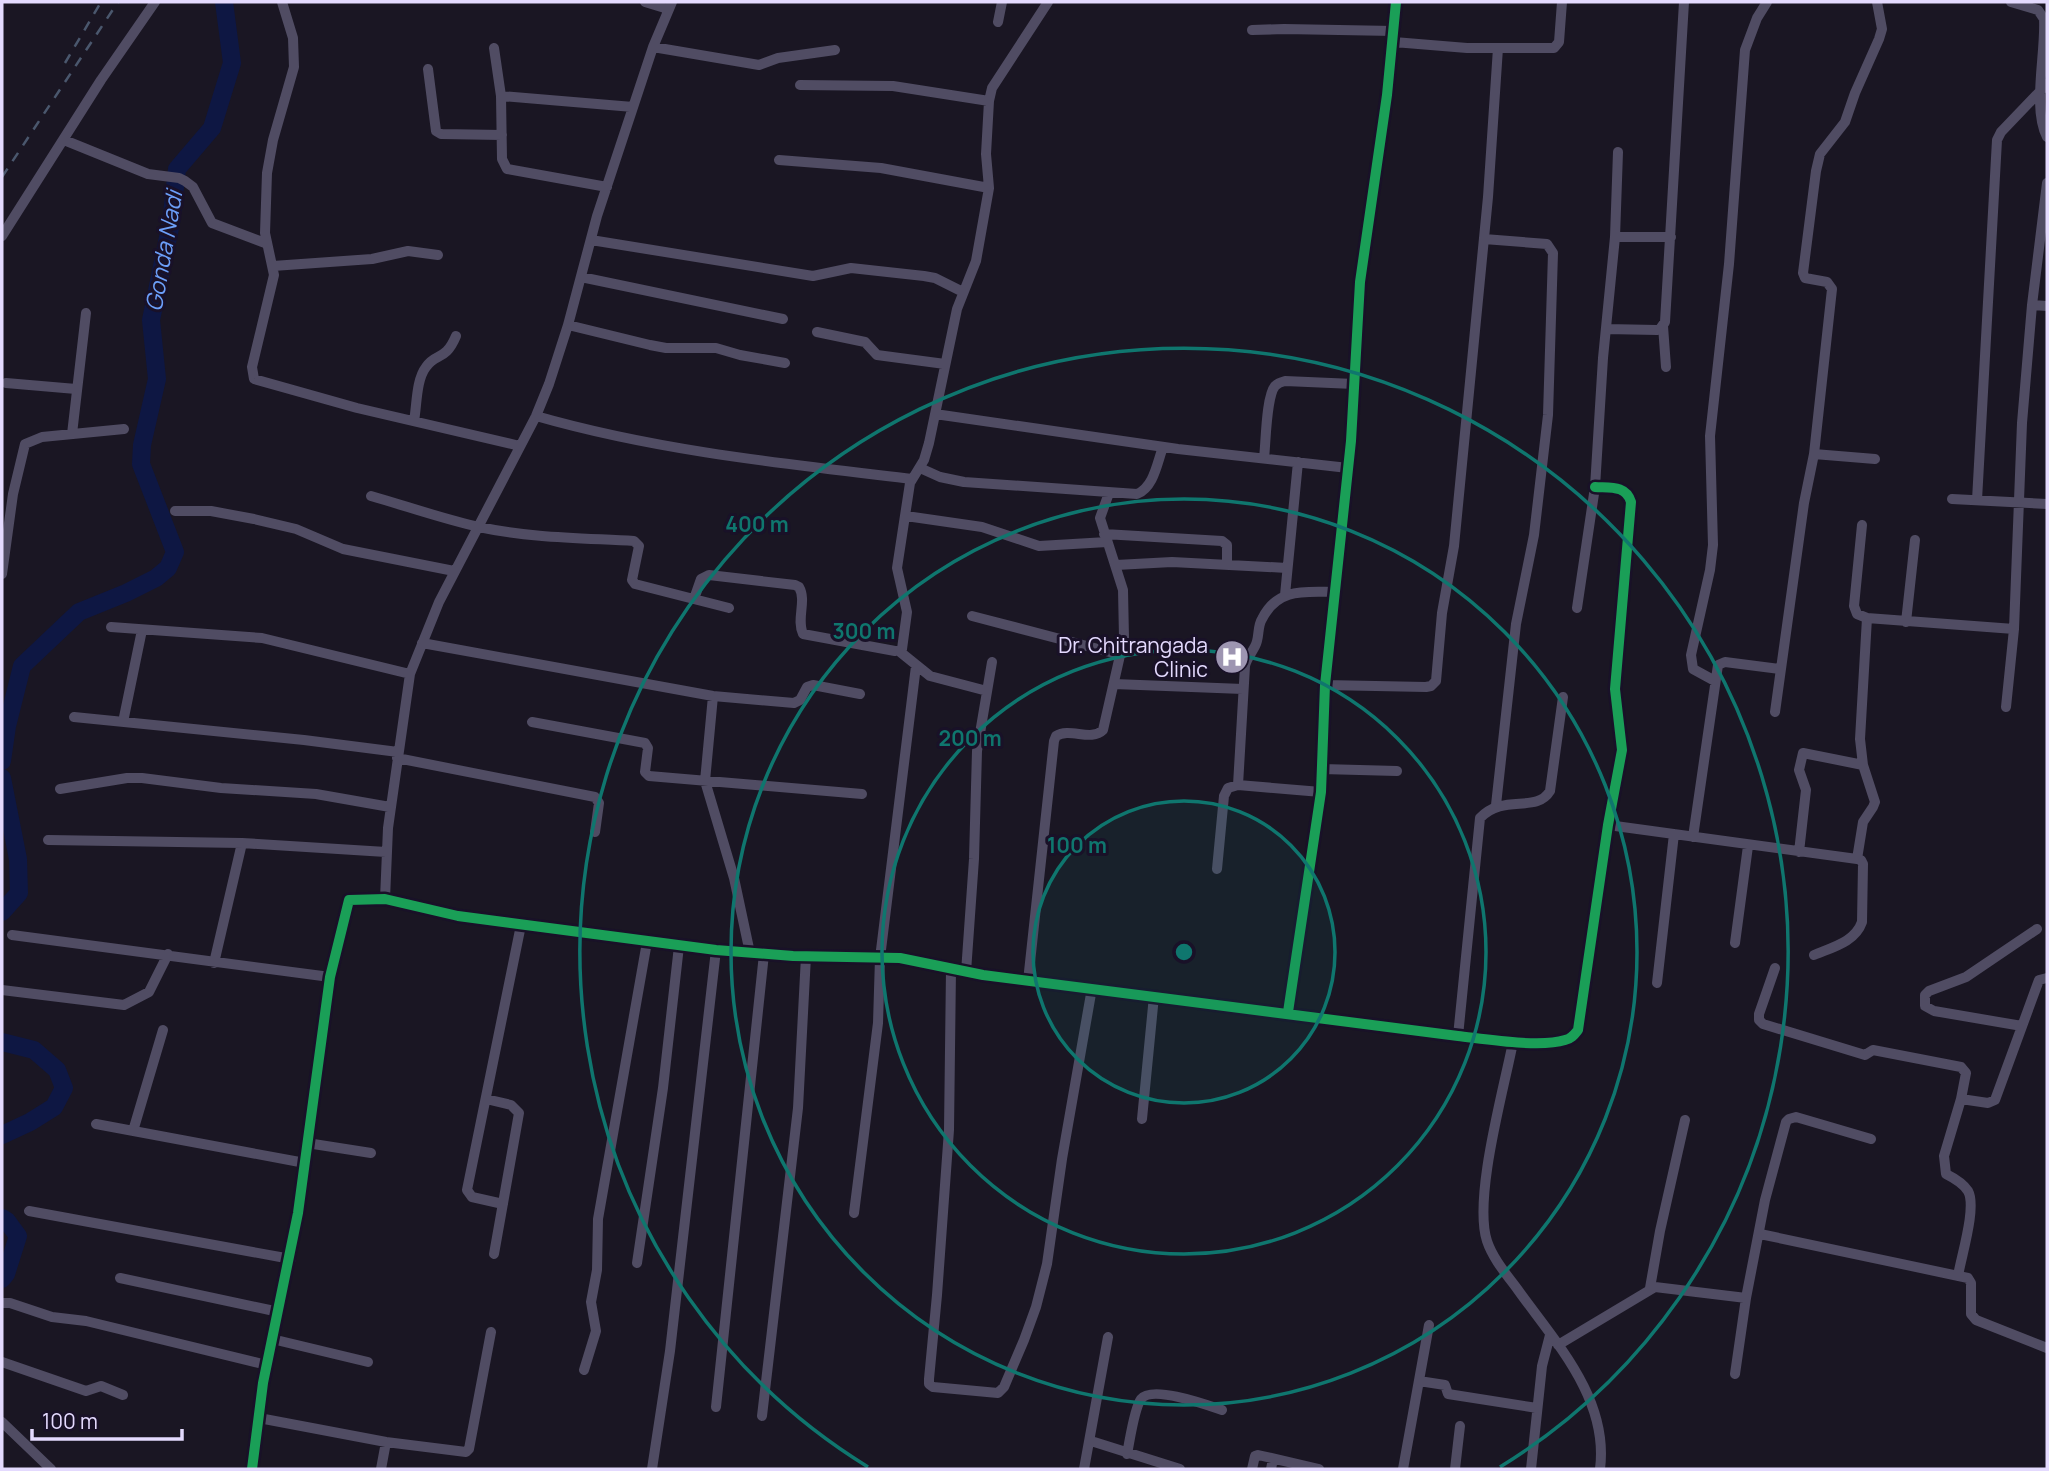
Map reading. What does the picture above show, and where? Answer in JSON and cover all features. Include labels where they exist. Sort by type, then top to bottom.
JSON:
[{"type":"street","points":[[2,236],[101,80],[155,2]]},
{"type":"street","points":[[282,2],[293,38],[294,66],[273,140],[267,173],[265,243],[273,267],[272,286],[252,367],[254,379],[520,446]]},
{"type":"street","points":[[998,22],[1002,2]]},
{"type":"street","points":[[899,651],[903,646],[907,612],[897,568],[912,479],[920,467],[929,443],[957,309],[976,261],[989,188],[986,154],[989,101],[996,79],[1048,2]]},
{"type":"street","points":[[1288,1013],[1321,792],[1325,685],[1348,468],[1360,282],[1394,36],[1396,2]]},
{"type":"street","points":[[1252,30],[1284,29],[1394,36],[1467,48],[1550,49],[1556,47],[1562,2]]},
{"type":"street","points":[[1666,367],[1663,326],[1671,237],[1684,2]]},
{"type":"street","points":[[1715,681],[1693,669],[1691,655],[1713,545],[1710,436],[1728,278],[1745,50],[1756,18],[1767,2]]},
{"type":"street","points":[[1775,712],[1804,503],[1814,454],[1832,289],[1830,283],[1808,280],[1803,273],[1816,172],[1823,149],[1845,122],[1879,39],[1882,29],[1877,2]]},
{"type":"street","points":[[2011,2],[2038,10],[2044,19],[2043,129],[2047,137]]},
{"type":"street","points":[[385,899],[390,807],[411,674],[454,572],[536,416],[568,325],[591,240],[633,107],[670,5],[650,3]]},
{"type":"street","points":[[653,47],[759,65],[778,58],[835,50]]},
{"type":"street","points":[[494,48],[501,96],[502,159],[507,169],[607,187]]},
{"type":"street","points":[[1325,685],[1426,687],[1436,681],[1442,613],[1454,546],[1494,126],[1498,48]]},
{"type":"street","points":[[428,69],[436,131],[441,134],[502,135]]},
{"type":"street","points":[[800,85],[894,86],[989,101]]},
{"type":"street","points":[[1977,500],[1997,140],[2001,132],[2044,89]]},
{"type":"street","points":[[501,96],[633,107]]},
{"type":"street","points":[[64,140],[148,174],[174,177],[193,187],[212,223],[265,243]]},
{"type":"street","points":[[1577,608],[1595,487],[1615,237],[1618,152]]},
{"type":"street","points":[[779,160],[881,168],[989,188]]},
{"type":"street","points":[[2006,707],[2014,629],[2018,502],[2032,305],[2047,183]]},
{"type":"street","points":[[1615,237],[1671,237]]},
{"type":"street","points":[[1484,239],[1547,244],[1553,253],[1548,415],[1534,535],[1516,624],[1496,805]]},
{"type":"street","points":[[591,240],[813,276],[851,268],[924,276],[935,278],[963,292]]},
{"type":"street","points":[[273,267],[372,259],[408,251],[438,255]]},
{"type":"street","points":[[581,276],[783,319]]},
{"type":"street","points":[[2032,305],[2047,306]]},
{"type":"street","points":[[72,434],[86,313]]},
{"type":"street","points":[[568,325],[666,348],[716,348],[785,363]]},
{"type":"street","points":[[1606,329],[1657,330],[1663,326]]},
{"type":"street","points":[[817,332],[865,342],[877,355],[945,364]]},
{"type":"street","points":[[414,421],[425,367],[446,354],[456,336]]},
{"type":"street","points":[[6,383],[76,389]]},
{"type":"street","points":[[1264,458],[1270,398],[1279,383],[1354,384]]},
{"type":"street","points":[[935,414],[1163,447],[1348,468]]},
{"type":"street","points":[[536,416],[650,443],[912,479]]},
{"type":"street","points":[[2,574],[7,503],[25,444],[42,436],[124,429]]},
{"type":"street","points":[[920,467],[940,477],[964,482],[1137,494],[1149,485],[1163,447]]},
{"type":"street","points":[[1814,454],[1875,459]]},
{"type":"street","points":[[1285,595],[1298,462]]},
{"type":"street","points":[[252,1469],[267,1365],[290,1258],[330,977],[348,900],[385,899],[458,916],[716,950],[806,957],[900,958],[966,972],[1028,981],[1458,1036],[1513,1042],[1566,1040],[1573,1037],[1577,1030],[1622,750],[1615,689],[1631,502],[1622,489],[1595,487]]},
{"type":"street","points":[[1028,981],[1054,741],[1056,736],[1063,732],[1095,735],[1101,733],[1124,638],[1123,590],[1100,518],[1109,492]]},
{"type":"street","points":[[371,496],[478,527],[552,537],[634,541],[639,546],[633,582],[729,608]]},
{"type":"street","points":[[1952,499],[2047,504]]},
{"type":"street","points":[[175,511],[211,511],[264,521],[296,529],[343,549],[454,572]]},
{"type":"street","points":[[906,516],[982,527],[1040,545],[1106,538],[1223,541],[1228,550],[1227,565]]},
{"type":"street","points":[[1862,525],[1854,606],[1857,614],[1867,618],[1906,622],[2014,629]]},
{"type":"street","points":[[1906,622],[1915,540]]},
{"type":"street","points":[[1116,565],[1172,562],[1287,568]]},
{"type":"street","points":[[694,599],[701,579],[709,575],[795,585],[803,594],[800,625],[803,634],[899,651],[930,676],[987,691]]},
{"type":"street","points":[[1238,785],[1247,659],[1257,642],[1262,618],[1278,599],[1285,595],[1336,592]]},
{"type":"street","points":[[972,616],[1121,655]]},
{"type":"street","points":[[1857,859],[1863,822],[1874,805],[1863,765],[1860,722],[1867,618]]},
{"type":"street","points":[[111,627],[262,638],[411,674]]},
{"type":"street","points":[[123,722],[142,630]]},
{"type":"street","points":[[422,643],[713,696],[794,703],[800,700],[807,687],[813,685],[860,694]]},
{"type":"street","points":[[966,972],[974,859],[977,751],[992,662]]},
{"type":"street","points":[[1693,837],[1716,669],[1721,663],[1780,669]]},
{"type":"street","points":[[854,1213],[878,1023],[880,958],[916,666]]},
{"type":"street","points":[[1114,684],[1243,689]]},
{"type":"street","points":[[713,696],[705,781],[734,878],[750,953]]},
{"type":"street","points":[[1458,1036],[1480,818],[1496,805],[1536,802],[1547,797],[1563,698]]},
{"type":"street","points":[[74,718],[304,740],[398,755],[595,797],[599,803],[595,832]]},
{"type":"street","points":[[532,722],[645,743],[648,748],[646,774],[862,794]]},
{"type":"street","points":[[1799,852],[1806,790],[1800,770],[1803,753],[1863,765]]},
{"type":"street","points":[[1322,769],[1397,771]]},
{"type":"street","points":[[60,789],[111,780],[142,778],[221,788],[316,794],[390,807]]},
{"type":"street","points":[[1217,869],[1225,790],[1238,785],[1321,792]]},
{"type":"street","points":[[1608,825],[1861,860],[1860,926],[1853,937],[1815,955]]},
{"type":"street","points":[[1657,983],[1674,834]]},
{"type":"street","points":[[48,840],[242,843],[386,852]]},
{"type":"street","points":[[214,963],[242,843]]},
{"type":"street","points":[[1735,943],[1748,846]]},
{"type":"street","points":[[503,1204],[472,1197],[467,1190],[521,925]]},
{"type":"street","points":[[2022,1026],[1934,1010],[1925,1006],[1924,999],[1929,991],[1966,977],[2037,929]]},
{"type":"street","points":[[12,935],[330,977]]},
{"type":"street","points":[[584,1370],[596,1331],[591,1302],[597,1270],[598,1219],[647,942]]},
{"type":"street","points":[[637,1263],[663,1088],[679,946]]},
{"type":"street","points":[[652,1469],[670,1351],[716,950]]},
{"type":"street","points":[[2,990],[124,1005],[149,992],[168,954]]},
{"type":"street","points":[[716,1407],[764,954]]},
{"type":"street","points":[[762,1416],[798,1108],[806,957]]},
{"type":"street","points":[[1775,968],[1759,1014],[1763,1024],[1865,1055],[1873,1050],[1961,1067],[1966,1073],[1944,1156],[1945,1174],[1959,1182],[1969,1193],[1970,1211],[1958,1276]]},
{"type":"street","points":[[951,969],[949,1130],[929,1379],[929,1384],[933,1387],[998,1393],[1004,1387],[1024,1340],[1048,1264],[1062,1160],[1092,988]]},
{"type":"street","points":[[1961,1100],[1988,1103],[1995,1100],[2039,980],[2047,978]]},
{"type":"street","points":[[1142,1119],[1154,996]]},
{"type":"street","points":[[133,1131],[163,1030]]},
{"type":"street","points":[[1513,1042],[1483,1206],[1487,1242],[1497,1261],[1581,1380],[1598,1419],[1600,1469]]},
{"type":"street","points":[[486,1100],[511,1105],[519,1113],[494,1254]]},
{"type":"street","points":[[1735,1374],[1765,1200],[1777,1149],[1789,1119],[1796,1117],[1871,1139]]},
{"type":"street","points":[[1650,1288],[1685,1120]]},
{"type":"street","points":[[96,1124],[305,1163]]},
{"type":"street","points":[[307,1143],[371,1153]]},
{"type":"street","points":[[29,1210],[290,1258]]},
{"type":"street","points":[[1760,1234],[1970,1280],[1971,1314],[1976,1320],[2047,1348]]},
{"type":"street","points":[[120,1278],[279,1312]]},
{"type":"street","points":[[1558,1345],[1619,1310],[1650,1288],[1746,1298]]},
{"type":"street","points":[[2,1303],[267,1365]]},
{"type":"street","points":[[1404,1469],[1429,1325]]},
{"type":"street","points":[[259,1419],[386,1442],[463,1452],[468,1450],[491,1332]]},
{"type":"street","points":[[1531,1469],[1542,1366],[1550,1335]]},
{"type":"street","points":[[1084,1469],[1108,1337]]},
{"type":"street","points":[[272,1339],[368,1362]]},
{"type":"street","points":[[2,1362],[86,1391],[101,1386],[123,1395]]},
{"type":"street","points":[[1419,1381],[1445,1385],[1448,1394],[1537,1408]]},
{"type":"street","points":[[1127,1454],[1139,1403],[1146,1394],[1178,1397],[1222,1410]]},
{"type":"street","points":[[2,1422],[51,1469]]},
{"type":"street","points":[[1455,1469],[1460,1426]]},
{"type":"street","points":[[1091,1441],[1177,1469]]},
{"type":"street","points":[[381,1469],[386,1442]]},
{"type":"street","points":[[1252,1469],[1256,1455],[1272,1464],[1313,1469]]},
{"type":"waterway","name":"Gonda Nadi","points":[[2,761],[7,726],[22,666],[79,612],[156,578],[168,568],[175,552],[141,464],[142,445],[157,379],[151,320],[171,223],[177,169],[212,128],[232,63],[224,2]]},
{"type":"waterway","name":"Gonda Nadi","points":[[2,778],[18,859],[19,893],[2,912]]},
{"type":"waterway","name":"Gonda Nadi","points":[[2,1042],[34,1050],[57,1070],[64,1088],[54,1107],[2,1135]]},
{"type":"waterway","name":"Gonda Nadi","points":[[2,1218],[18,1236],[2,1279]]},
{"type":"railway","points":[[65,63],[101,2]]},
{"type":"railway","points":[[2,177],[118,2]]},
{"type":"cycle path","points":[[1288,1012],[1321,792],[1325,685],[1351,441],[1360,282],[1387,95],[1396,2]]},
{"type":"cycle path","points":[[252,1469],[263,1383],[298,1213],[330,977],[349,900],[385,899],[458,916],[716,950],[793,956],[900,958],[983,975],[1497,1041],[1542,1043],[1571,1038],[1578,1030],[1608,825],[1622,750],[1615,689],[1631,502],[1621,490],[1595,487]]},
{"type":"place","name":"Dr. Chitrangada Clinic","points":[[1232,657]]}]
